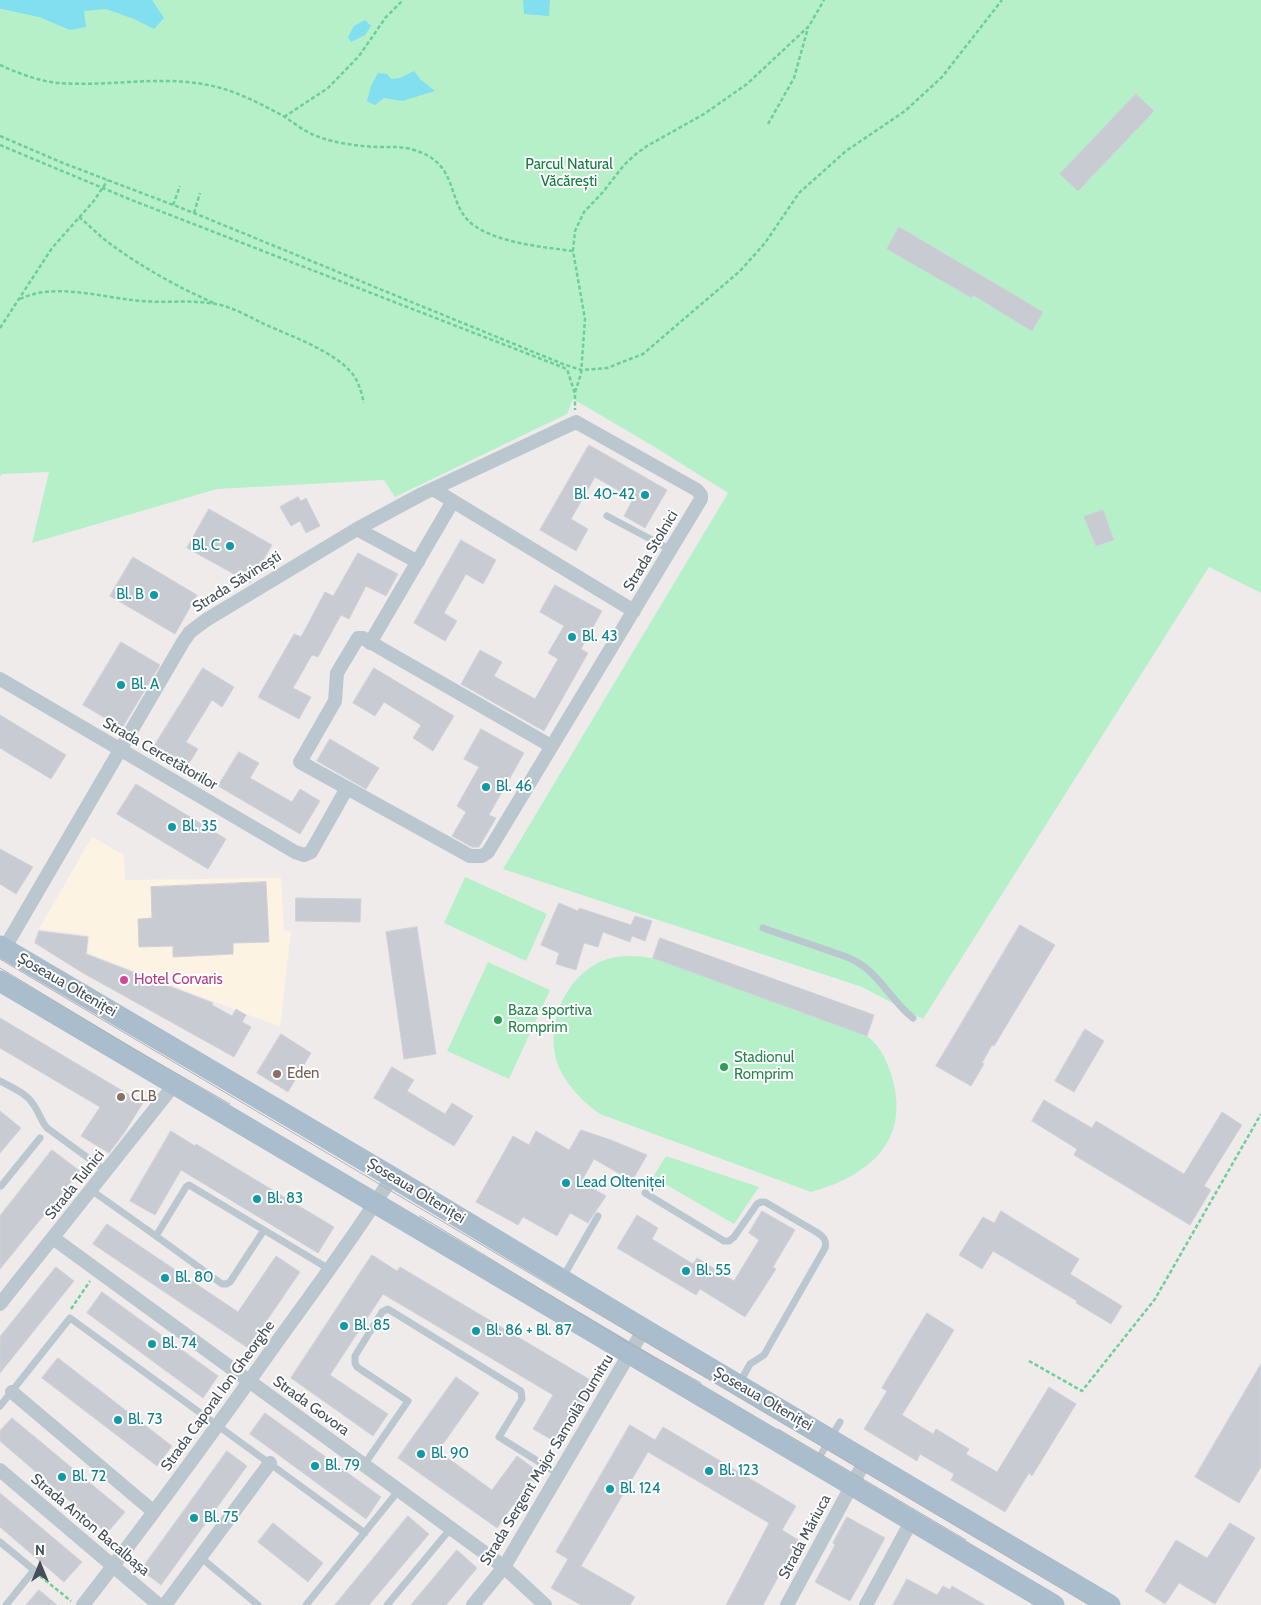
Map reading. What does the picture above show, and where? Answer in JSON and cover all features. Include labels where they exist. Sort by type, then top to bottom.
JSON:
[{"type":"main road","name":"Șoseaua Olteniței","points":[[2,947],[738,1384],[835,1430],[866,1459],[1110,1605]]},
{"type":"main road","name":"Șoseaua Olteniței","points":[[0,981],[1054,1605]]},
{"type":"street","name":"Strada Săvinești","points":[[2,947],[121,750],[183,642],[196,626],[294,565],[357,529],[433,489],[576,422]]},
{"type":"street","name":"Strada Stolnici","points":[[347,788],[470,856],[482,856],[488,852],[550,746],[701,499],[701,495],[697,490],[576,422]]},
{"type":"street","points":[[433,489],[634,611]]},
{"type":"street","points":[[370,643],[454,502]]},
{"type":"street","points":[[357,529],[418,562]]},
{"type":"street","points":[[347,788],[300,762],[335,701],[337,674],[356,640],[362,638],[550,746]]},
{"type":"street","name":"Strada Cercetătorilor","points":[[0,680],[295,852],[304,855],[310,852],[347,788]]},
{"type":"street","name":"Strada Tulnici","points":[[0,1304],[174,1085]]},
{"type":"street","name":"Strada Caporal Ion Gheorghe","points":[[84,1605],[249,1381],[375,1204],[392,1177]]},
{"type":"street","name":"Strada Govora","points":[[53,1238],[504,1567],[545,1605]]},
{"type":"street","name":"Strada Sergent Major Samoilă Dumitru","points":[[473,1605],[504,1567],[560,1475],[644,1329]]},
{"type":"street","points":[[12,1392],[154,1512]]},
{"type":"street","points":[[852,1485],[866,1459]]},
{"type":"street","points":[[165,1605],[270,1463]]},
{"type":"street","name":"Strada Anton Bacalbașa","points":[[0,1470],[159,1605]]},
{"type":"street","name":"Strada Măriuca","points":[[787,1605],[852,1485]]},
{"type":"street","points":[[866,1605],[912,1520]]},
{"type":"lane","points":[[607,516],[671,550]]},
{"type":"lane","points":[[763,928],[858,962],[867,969],[905,1012],[913,1018]]},
{"type":"lane","points":[[0,1081],[25,1095],[32,1102],[42,1122],[48,1128],[106,1172]]},
{"type":"lane","points":[[0,1186],[40,1138]]},
{"type":"lane","points":[[156,1236],[189,1185],[329,1269]]},
{"type":"lane","points":[[91,1190],[222,1284],[230,1282],[264,1230]]},
{"type":"lane","points":[[645,1193],[724,1241],[729,1241],[734,1237],[756,1204],[761,1202],[765,1202],[818,1233],[825,1240],[825,1248],[764,1355],[750,1364],[738,1384]]},
{"type":"lane","points":[[561,1279],[598,1216]]},
{"type":"lane","points":[[364,1464],[408,1401],[355,1363],[356,1354],[382,1312],[388,1309],[521,1391],[522,1399],[499,1437],[560,1475]]},
{"type":"lane","points":[[0,1406],[70,1318],[365,1533]]},
{"type":"lane","name":"Șoseaua Olteniței","points":[[815,1463],[835,1430]]},
{"type":"lane","points":[[306,1605],[399,1490]]},
{"type":"lane","points":[[387,1605],[451,1528]]},
{"type":"lane","points":[[0,1542],[34,1570],[6,1605]]},
{"type":"lane","points":[[200,1557],[258,1605]]},
{"type":"path","points":[[284,117],[328,88],[359,56],[386,17],[403,0]]},
{"type":"path","points":[[576,422],[575,394],[580,370],[585,319],[573,251],[576,231],[584,212],[603,192],[624,165],[647,146],[704,114],[747,84],[808,26],[824,0]]},
{"type":"path","points":[[0,136],[580,370],[608,368],[643,354],[740,271],[765,243],[799,192],[846,151],[905,111],[942,78],[1002,0]]},
{"type":"path","points":[[768,124],[794,78],[808,26]]},
{"type":"path","points":[[0,65],[22,74],[56,83],[161,81],[208,85],[242,96],[284,117],[313,135],[361,146],[397,146],[423,154],[444,168],[460,208],[471,223],[488,233],[508,239],[537,246],[573,251]]},
{"type":"path","points":[[0,145],[102,188],[567,370],[575,394]]},
{"type":"path","points":[[0,328],[42,262],[108,180]]},
{"type":"path","points":[[173,205],[180,186]]},
{"type":"path","points":[[194,213],[200,193]]},
{"type":"path","points":[[79,217],[109,243],[190,293],[299,340],[339,360],[352,373],[360,386],[364,404]]},
{"type":"path","points":[[20,299],[30,294],[46,292],[88,293],[134,301],[217,304]]},
{"type":"path","points":[[1029,1361],[1082,1391],[1155,1299],[1261,1114]]},
{"type":"path","points":[[70,1318],[71,1309],[98,1270]]},
{"type":"path","points":[[34,1570],[76,1605]]},
{"type":"shaded area","points":[[92,837],[124,855],[125,880],[281,878],[284,930],[291,932],[280,1027],[88,953],[89,935],[39,929]]},
{"type":"green space","name":"Parcul Natural Văcărești","points":[[0,0],[1261,0],[1261,593],[1209,567],[923,1019],[862,987],[503,869],[728,493],[573,399],[567,414],[395,497],[384,480],[217,489],[32,543],[49,472],[2,474],[0,477]]},
{"type":"green space","name":"Baza sportiva Romprim","points":[[465,877],[547,914],[526,961],[444,923]]},
{"type":"green space","name":"Stadionul Romprim","points":[[660,938],[874,1015],[867,1036],[880,1050],[886,1060],[892,1077],[896,1100],[895,1120],[890,1138],[880,1153],[867,1166],[832,1185],[811,1192],[600,1114],[574,1091],[560,1070],[554,1046],[554,1029],[564,997],[573,983],[585,971],[599,962],[620,956],[653,958]]},
{"type":"green space","name":"Baza sportiva Romprim","points":[[488,962],[550,990],[509,1079],[447,1051]]},
{"type":"green space","points":[[666,1156],[759,1187],[734,1224],[653,1177]]},
{"type":"water","points":[[0,0],[152,0],[164,18],[154,29],[134,19],[106,9],[84,11],[86,27],[70,30],[39,17],[2,9],[0,8]]},
{"type":"water","points":[[523,0],[550,0],[549,16],[524,14]]},
{"type":"water","points":[[365,20],[371,26],[365,35],[351,42],[348,37],[354,26]]},
{"type":"water","points":[[414,71],[421,80],[435,91],[402,101],[384,98],[375,105],[367,101],[371,86],[378,73],[387,74],[391,79],[400,78]]},
{"type":"building","points":[[1136,94],[1154,111],[1078,191],[1060,174]]},
{"type":"building","points":[[899,227],[1043,312],[1032,331],[973,295],[972,298],[887,249]]},
{"type":"building","name":"Bl. 40-42","points":[[589,445],[667,490],[645,528],[624,516],[633,499],[595,477],[571,519],[588,529],[576,551],[540,530]]},
{"type":"building","points":[[298,497],[301,501],[306,498],[320,526],[306,533],[300,521],[291,526],[280,507]]},
{"type":"building","name":"Bl. C","points":[[209,509],[272,545],[250,583],[187,548]]},
{"type":"building","points":[[1103,510],[1114,540],[1096,546],[1084,517]]},
{"type":"building","points":[[461,540],[496,560],[483,584],[466,574],[444,613],[457,621],[445,641],[414,623]]},
{"type":"building","points":[[358,553],[398,574],[386,596],[366,586],[349,619],[341,615],[318,657],[312,655],[293,688],[311,697],[299,719],[258,697],[294,634],[301,637],[325,592],[333,596]]},
{"type":"building","name":"Bl. B","points":[[133,557],[197,595],[175,634],[110,596]]},
{"type":"building","points":[[555,585],[602,611],[581,649],[588,653],[544,731],[461,684],[480,650],[502,662],[494,676],[535,699],[558,659],[548,653],[564,626],[540,612]]},
{"type":"building","name":"Bl. A","points":[[121,642],[160,665],[122,728],[83,705]]},
{"type":"building","points":[[203,668],[234,687],[222,707],[212,700],[186,742],[198,749],[184,771],[151,751]]},
{"type":"building","points":[[374,668],[454,716],[433,751],[413,738],[421,725],[384,702],[375,716],[353,703]]},
{"type":"building","points":[[0,715],[66,755],[51,779],[0,748]]},
{"type":"building","name":"Bl. 46","points":[[481,729],[524,753],[489,815],[496,818],[479,847],[472,847],[452,836],[466,812],[457,806],[479,767],[464,759]]},
{"type":"building","points":[[330,739],[379,768],[366,789],[317,761]]},
{"type":"building","points":[[239,752],[259,763],[250,778],[292,802],[300,789],[320,801],[300,834],[218,786]]},
{"type":"building","name":"Bl. 35","points":[[136,784],[226,839],[208,869],[117,814]]},
{"type":"building","points":[[0,849],[33,867],[16,894],[0,884]]},
{"type":"building","points":[[266,882],[269,942],[233,943],[233,954],[173,957],[173,946],[139,947],[138,919],[152,918],[151,887]]},
{"type":"building","points":[[296,898],[361,899],[360,922],[296,921]]},
{"type":"building","points":[[559,903],[578,911],[579,908],[631,925],[635,916],[652,921],[645,941],[632,936],[630,942],[603,932],[598,947],[584,943],[576,970],[556,964],[559,953],[541,945]]},
{"type":"building","points":[[1020,925],[1055,945],[994,1046],[992,1045],[982,1063],[984,1064],[971,1086],[936,1066]]},
{"type":"building","points":[[417,927],[436,1054],[404,1059],[386,932]]},
{"type":"building","points":[[39,931],[88,937],[86,954],[213,1003],[212,1005],[232,1016],[236,1009],[246,1015],[242,1022],[251,1027],[234,1057],[83,973],[35,943]]},
{"type":"building","points":[[660,938],[874,1015],[867,1036],[653,958]]},
{"type":"building","points":[[0,1018],[143,1103],[109,1153],[81,1136],[100,1107],[0,1048]]},
{"type":"building","points":[[1085,1029],[1104,1041],[1074,1092],[1055,1081]]},
{"type":"building","points":[[281,1034],[311,1053],[288,1092],[257,1073]]},
{"type":"building","points":[[392,1067],[414,1080],[407,1091],[445,1114],[452,1103],[473,1116],[454,1146],[374,1098]]},
{"type":"building","points":[[1044,1100],[1092,1128],[1096,1121],[1184,1174],[1222,1112],[1242,1125],[1204,1186],[1211,1190],[1190,1225],[1074,1155],[1077,1149],[1032,1121]]},
{"type":"building","points":[[0,1111],[21,1128],[0,1153]]},
{"type":"building","points":[[581,1130],[647,1155],[632,1181],[594,1159],[581,1182],[606,1196],[588,1223],[570,1213],[557,1236],[523,1217],[518,1225],[476,1202],[513,1136],[529,1145],[536,1131],[569,1150]]},
{"type":"building","name":"Bl. 83","points":[[171,1131],[334,1227],[318,1253],[181,1170],[155,1215],[130,1201]]},
{"type":"building","points":[[52,1150],[80,1171],[0,1269],[0,1216]]},
{"type":"building","name":"Bl. 55","points":[[762,1211],[795,1230],[773,1267],[776,1269],[745,1317],[700,1289],[696,1295],[617,1248],[637,1215],[658,1228],[652,1239],[693,1264],[697,1258],[734,1281],[759,1240],[749,1233]]},
{"type":"building","points":[[1001,1211],[1079,1259],[1070,1274],[1122,1306],[1111,1324],[1076,1303],[1077,1301],[993,1251],[982,1269],[959,1255],[983,1217],[994,1223]]},
{"type":"building","name":"Bl. 80","points":[[107,1224],[238,1312],[276,1256],[300,1272],[248,1348],[93,1244]]},
{"type":"building","points":[[372,1255],[397,1271],[400,1267],[597,1384],[561,1445],[533,1429],[553,1395],[383,1294],[330,1375],[388,1414],[373,1436],[291,1378]]},
{"type":"building","points":[[56,1267],[74,1281],[0,1373],[0,1337]]},
{"type":"building","name":"Bl. 74","points":[[102,1292],[218,1376],[203,1398],[87,1313]]},
{"type":"building","points":[[927,1313],[954,1330],[902,1415],[933,1434],[936,1429],[969,1449],[966,1454],[997,1472],[1049,1387],[1076,1404],[1032,1476],[1029,1473],[1005,1512],[951,1480],[954,1474],[920,1454],[917,1461],[864,1429],[887,1391],[882,1388]]},
{"type":"building","name":"Bl. 73","points":[[58,1358],[172,1446],[157,1466],[42,1378]]},
{"type":"building","points":[[1261,1364],[1261,1467],[1239,1503],[1195,1477]]},
{"type":"building","name":"Bl. 90","points":[[456,1377],[479,1393],[438,1451],[492,1490],[517,1456],[540,1473],[516,1507],[513,1505],[497,1528],[398,1458]]},
{"type":"building","name":"Bl. 79","points":[[265,1413],[381,1497],[366,1519],[250,1434]]},
{"type":"building","name":"Bl. 72","points":[[12,1418],[125,1512],[107,1533],[0,1441],[0,1431]]},
{"type":"building","points":[[630,1425],[655,1440],[663,1427],[796,1506],[782,1530],[798,1540],[763,1605],[726,1605],[769,1523],[648,1452],[581,1566],[635,1597],[630,1605],[581,1605],[551,1588],[568,1559],[556,1552]]},
{"type":"building","name":"Bl. 75","points":[[227,1451],[247,1466],[161,1585],[141,1570]]},
{"type":"building","points":[[0,1493],[82,1562],[64,1582],[0,1527]]},
{"type":"building","points":[[408,1516],[429,1534],[369,1605],[335,1605]]},
{"type":"building","points":[[847,1517],[885,1538],[850,1601],[815,1582],[835,1545],[833,1543]]},
{"type":"building","points":[[273,1523],[323,1563],[308,1582],[258,1542]]},
{"type":"building","points":[[1230,1523],[1255,1538],[1215,1604],[1179,1583],[1165,1604],[1145,1591],[1176,1540],[1207,1558]]},
{"type":"building","points":[[457,1550],[477,1568],[446,1605],[411,1605]]},
{"type":"building","points":[[907,1579],[937,1595],[943,1586],[950,1590],[952,1586],[985,1605],[893,1605]]},
{"type":"building","points":[[39,1590],[57,1605],[26,1605]]},
{"type":"tram line","points":[[0,959],[1089,1605]]},
{"type":"tram line","points":[[0,968],[134,1049],[230,1104]]},
{"type":"tram line","points":[[420,1216],[634,1346],[701,1383]]},
{"type":"tram line","points":[[778,1429],[966,1540]]},
{"type":"place","name":"Bl. 40-42","points":[[645,495]]},
{"type":"place","name":"Bl. C","points":[[230,546]]},
{"type":"place","name":"Bl. B","points":[[154,595]]},
{"type":"place","name":"Bl. 43","points":[[572,637]]},
{"type":"place","name":"Bl. A","points":[[121,685]]},
{"type":"place","name":"Bl. 46","points":[[486,787]]},
{"type":"place","name":"Bl. 35","points":[[172,827]]},
{"type":"place","name":"Hotel Corvaris","points":[[124,980]]},
{"type":"place","name":"Baza sportiva Romprim","points":[[498,1020]]},
{"type":"place","name":"Stadionul Romprim","points":[[724,1067]]},
{"type":"place","name":"Eden","points":[[277,1074]]},
{"type":"place","name":"CLB","points":[[121,1097]]},
{"type":"place","name":"Lead Olteniței","points":[[566,1183]]},
{"type":"place","name":"Bl. 83","points":[[257,1199]]},
{"type":"place","name":"Bl. 55","points":[[686,1271]]},
{"type":"place","name":"Bl. 80","points":[[165,1278]]},
{"type":"place","name":"Bl. 85","points":[[344,1326]]},
{"type":"place","name":"Bl. 86 + Bl. 87","points":[[476,1331]]},
{"type":"place","name":"Bl. 74","points":[[152,1344]]},
{"type":"place","name":"Bl. 73","points":[[118,1420]]},
{"type":"place","name":"Bl. 90","points":[[421,1454]]},
{"type":"place","name":"Bl. 79","points":[[315,1466]]},
{"type":"place","name":"Bl. 123","points":[[709,1471]]},
{"type":"place","name":"Bl. 72","points":[[62,1477]]},
{"type":"place","name":"Bl. 124","points":[[610,1489]]},
{"type":"place","name":"Bl. 75","points":[[194,1518]]}]
